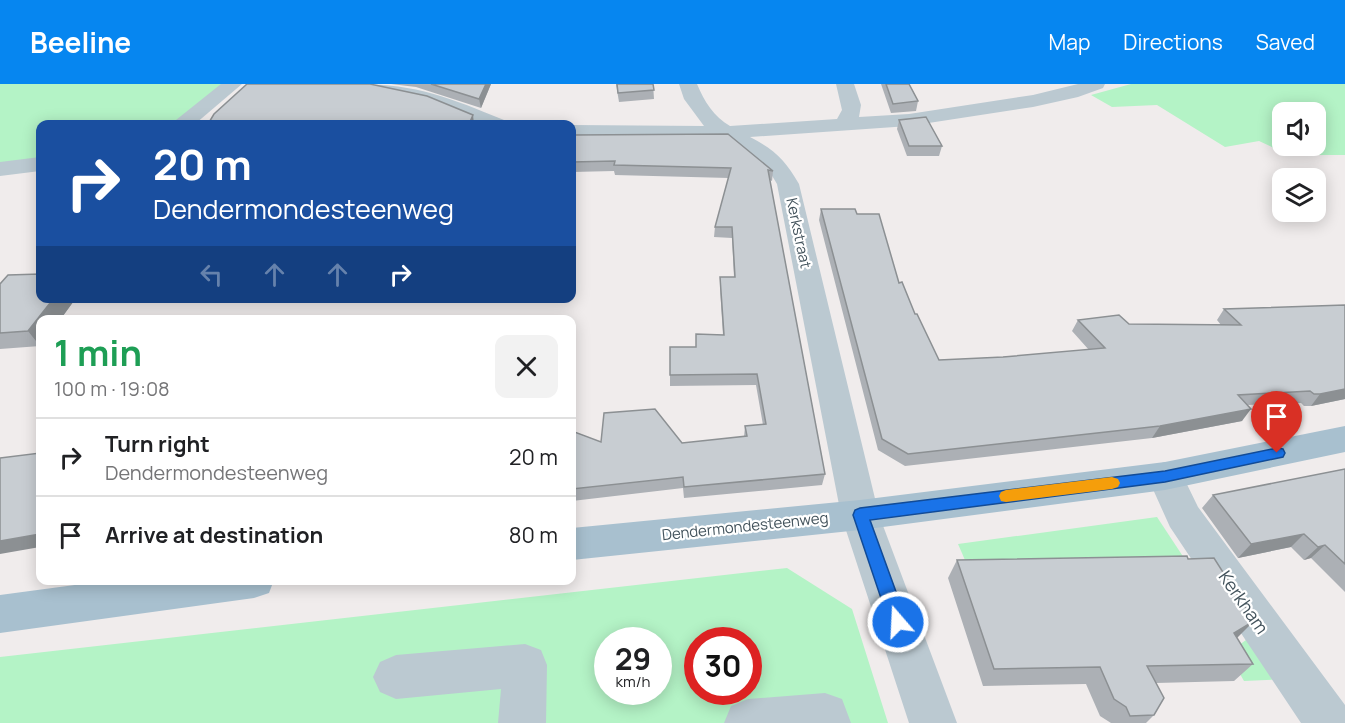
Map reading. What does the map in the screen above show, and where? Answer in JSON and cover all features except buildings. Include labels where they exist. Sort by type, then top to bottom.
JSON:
[{"type":"main road","name":"Dendermondesteenweg","points":[[576,544],[860,515],[1165,476],[1345,439]]},
{"type":"main road","points":[[0,614],[217,585]]},
{"type":"street","points":[[188,120],[232,84]]},
{"type":"street","points":[[367,84],[436,99],[487,120]]},
{"type":"street","name":"Kerkstraat","points":[[688,84],[702,111],[714,124],[764,153],[777,166],[788,184],[860,515]]},
{"type":"street","points":[[844,123],[853,113],[845,84]]},
{"type":"street","points":[[576,131],[729,132],[909,120],[1022,103],[1071,93],[1096,84]]},
{"type":"street","points":[[0,169],[36,164]]},
{"type":"street","name":"Kerkham","points":[[1165,476],[1183,516],[1329,723]]},
{"type":"street","points":[[860,515],[933,723]]},
{"type":"street","points":[[396,677],[525,665],[522,723]]},
{"type":"street","points":[[748,723],[825,716],[827,723]]},
{"type":"green space","points":[[0,84],[223,84],[180,120],[36,120],[36,160],[0,165]]},
{"type":"green space","points":[[1131,84],[1345,84],[1345,155],[1326,155],[1326,102],[1272,102],[1272,147],[1259,141],[1225,147],[1157,105],[1112,107],[1091,95]]},
{"type":"green space","points":[[1157,517],[1188,564],[968,567],[958,544]]},
{"type":"green space","points":[[787,568],[852,609],[888,723],[0,723],[0,657]]},
{"type":"green space","points":[[1208,580],[1285,679],[1244,681],[1228,653],[1246,640]]},
{"type":"slow traffic","points":[[1006,496],[1112,483]]},
{"type":"route","points":[[898,622],[860,515],[1165,476],[1277,453]]}]
